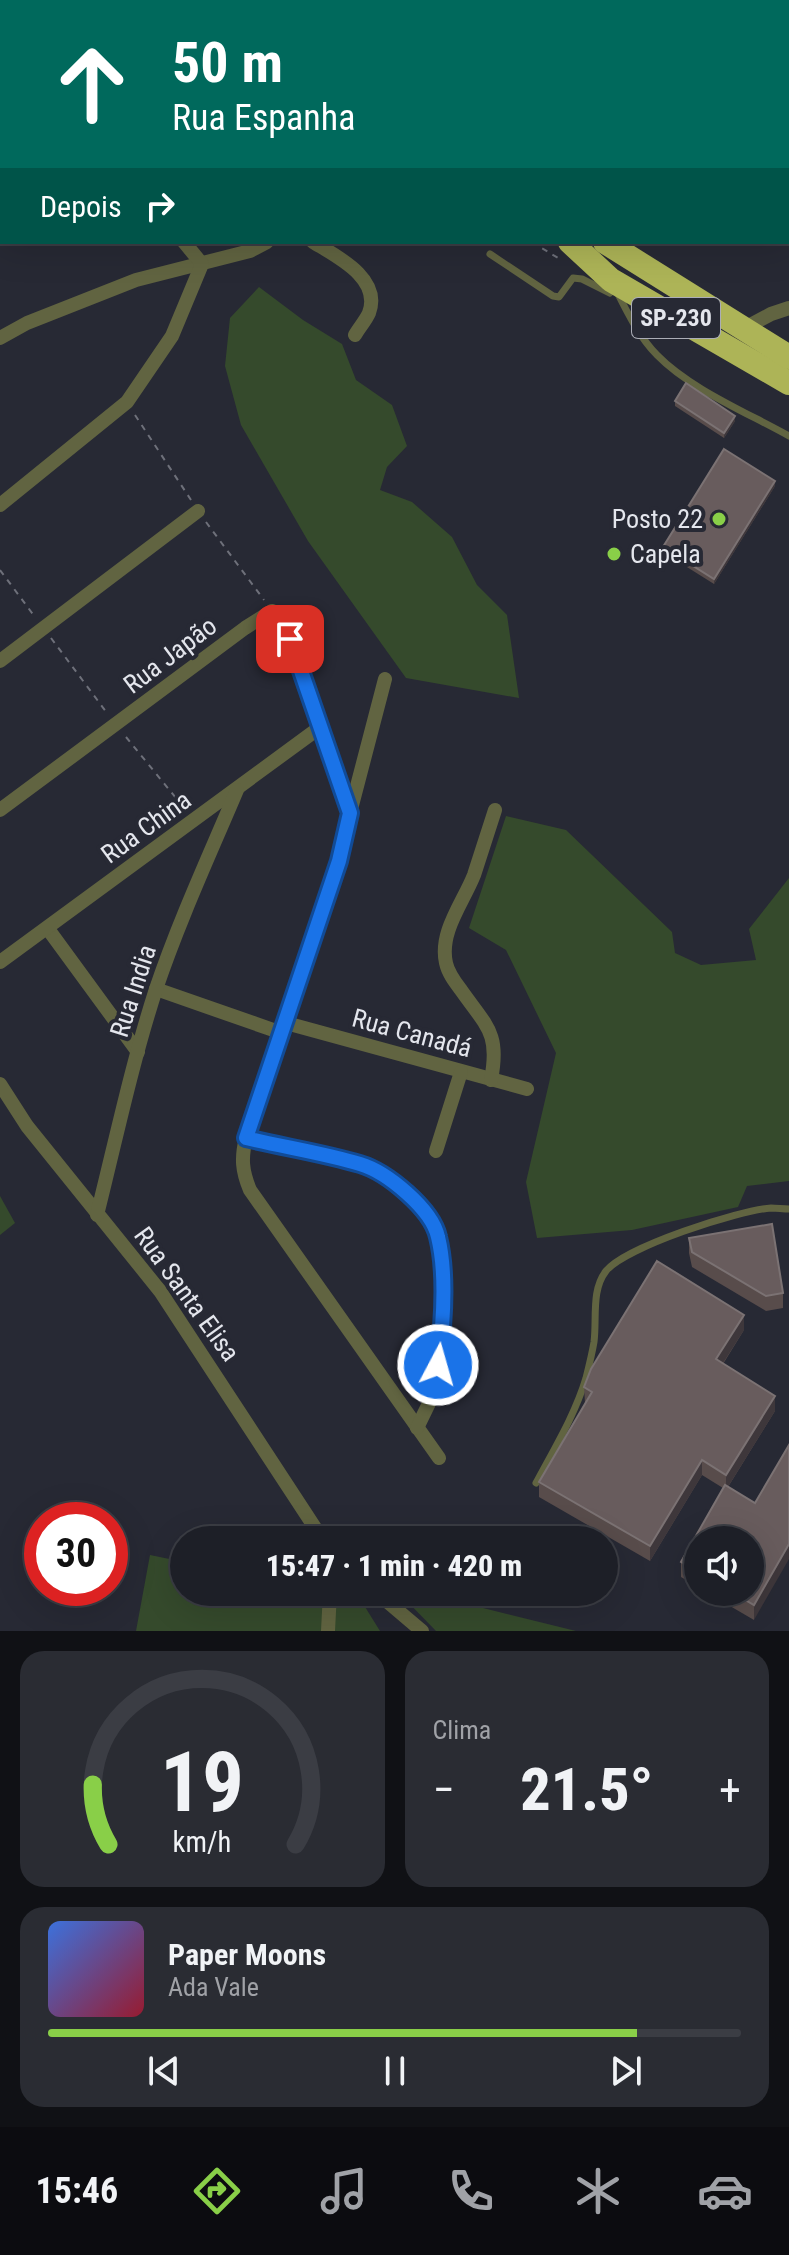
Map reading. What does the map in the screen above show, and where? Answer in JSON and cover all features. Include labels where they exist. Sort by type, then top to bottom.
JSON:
[{"type":"highway","name":"SP-230","points":[[572,244],[616,290],[789,383]]},
{"type":"highway","name":"SP-230","points":[[608,244],[789,357]]},
{"type":"street","points":[[186,244],[202,264]]},
{"type":"street","points":[[0,338],[27,323],[136,280],[250,251],[263,244]]},
{"type":"street","points":[[316,244],[351,266],[368,287],[371,303],[368,315],[355,335]]},
{"type":"street","points":[[0,505],[127,402],[172,336],[202,264]]},
{"type":"street","points":[[743,329],[789,308]]},
{"type":"street","points":[[0,661],[198,511]]},
{"type":"street","points":[[272,611],[290,639],[350,813]]},
{"type":"street","name":"Rua Japão","points":[[0,810],[272,611]]},
{"type":"street","points":[[385,679],[339,861],[241,1157],[243,1174],[250,1190],[439,1458]]},
{"type":"street","name":"Rua China","points":[[0,962],[319,728]]},
{"type":"street","name":"Rua India","points":[[97,1215],[156,989],[237,790]]},
{"type":"street","points":[[491,1080],[496,1053],[494,1040],[454,981],[446,965],[445,950],[453,918],[473,877],[495,810]]},
{"type":"street","points":[[48,929],[138,1052]]},
{"type":"street","name":"Rua Canadá","points":[[156,989],[284,1028],[527,1089]]},
{"type":"street","points":[[436,1151],[461,1072]]},
{"type":"street","name":"Rua Santa Elisa","points":[[0,1084],[27,1126],[160,1291],[314,1526]]},
{"type":"street","points":[[246,1138],[361,1164],[385,1174],[402,1187],[431,1220],[438,1234],[441,1255],[441,1343],[434,1393],[417,1428]]},
{"type":"street","points":[[328,1631],[329,1606]]},
{"type":"street","points":[[393,1606],[422,1631]]},
{"type":"lane","points":[[490,254],[553,296],[559,297],[564,293],[573,278],[616,290],[658,357],[692,382],[789,436]]},
{"type":"lane","points":[[536,1483],[572,1414],[586,1378],[594,1341],[599,1285],[607,1271],[644,1248],[724,1217],[772,1208],[789,1209]]},
{"type":"path","points":[[127,402],[198,511],[272,611]]},
{"type":"path","points":[[0,570],[117,725],[195,821]]},
{"type":"green space","points":[[259,287],[342,344],[356,380],[392,405],[407,446],[387,467],[380,490],[412,502],[452,537],[477,585],[507,615],[519,698],[406,678],[308,541],[241,425],[225,366],[230,318]]},
{"type":"green space","points":[[506,816],[566,830],[672,932],[675,953],[701,965],[756,960],[749,929],[789,878],[789,1181],[747,1186],[738,1207],[632,1230],[537,1238],[526,1182],[556,1053],[506,950],[469,928]]},
{"type":"green space","points":[[0,1196],[15,1223],[0,1235]]},
{"type":"green space","points":[[150,1555],[170,1559],[170,1606],[364,1606],[380,1631],[136,1631]]},
{"type":"green space","points":[[412,1606],[475,1606],[576,1631],[436,1631]]},
{"type":"building","name":"Posto 22","points":[[686,383],[735,416],[724,433],[675,401]]},
{"type":"building","name":"Posto 22","points":[[724,449],[775,481],[714,579],[663,547]]},
{"type":"building","points":[[772,1224],[783,1293],[766,1296],[692,1252],[689,1238]]},
{"type":"building","points":[[657,1261],[744,1315],[716,1359],[775,1396],[726,1475],[702,1460],[650,1546],[539,1482],[592,1392],[584,1387],[591,1369]]},
{"type":"building","points":[[789,1445],[789,1544],[764,1588],[764,1526],[702,1526],[725,1485],[755,1503]]},
{"type":"place","name":"Posto 22","points":[[719,519]]},
{"type":"place","name":"Capela","points":[[614,554]]},
{"type":"route","points":[[290,639],[350,813],[339,861],[246,1138],[361,1164],[385,1174],[402,1187],[431,1220],[438,1234],[441,1255],[442,1317],[438,1365]]}]
